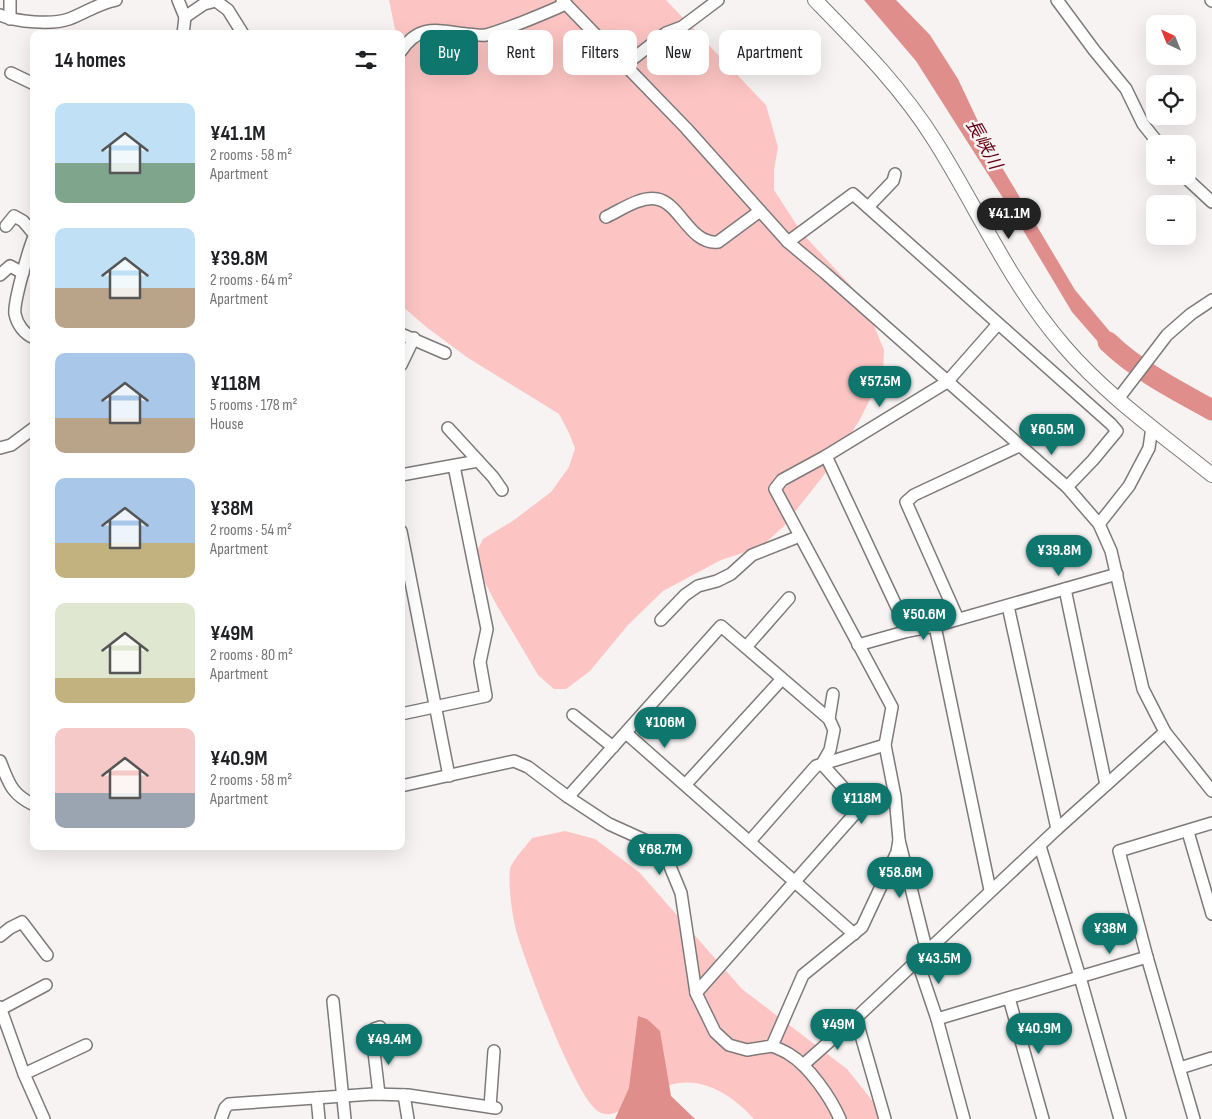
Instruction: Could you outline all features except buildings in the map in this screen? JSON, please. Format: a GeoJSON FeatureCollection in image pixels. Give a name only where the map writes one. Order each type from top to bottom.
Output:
{"type":"FeatureCollection","features":[{"type":"Feature","properties":{"kind":"street"},"geometry":{"type":"LineString","coordinates":[[10,0],[5,17],[48,22],[66,20],[106,2],[116,0]]}},
{"type":"Feature","properties":{"kind":"street"},"geometry":{"type":"LineString","coordinates":[[178,0],[185,17],[183,30]]}},
{"type":"Feature","properties":{"kind":"street"},"geometry":{"type":"LineString","coordinates":[[637,56],[666,33],[682,27],[718,0]]}},
{"type":"Feature","properties":{"kind":"street"},"geometry":{"type":"LineString","coordinates":[[815,0],[866,52],[910,104],[935,140],[1027,299],[1064,346],[1118,399],[1212,475]]}},
{"type":"Feature","properties":{"kind":"street"},"geometry":{"type":"LineString","coordinates":[[1057,0],[1126,89],[1143,124],[1152,135]]}},
{"type":"Feature","properties":{"kind":"street"},"geometry":{"type":"LineString","coordinates":[[185,17],[204,4],[216,1],[228,10],[240,30]]}},
{"type":"Feature","properties":{"kind":"street"},"geometry":{"type":"LineString","coordinates":[[405,45],[417,33],[431,30],[484,36],[524,22],[564,2],[591,30]]}},
{"type":"Feature","properties":{"kind":"street"},"geometry":{"type":"LineString","coordinates":[[11,74],[30,82]]}},
{"type":"Feature","properties":{"kind":"street"},"geometry":{"type":"LineString","coordinates":[[635,75],[686,128],[788,242],[1067,487],[1099,524],[1111,550],[1143,689],[1165,732],[1212,791]]}},
{"type":"Feature","properties":{"kind":"street"},"geometry":{"type":"LineString","coordinates":[[868,207],[896,181]]}},
{"type":"Feature","properties":{"kind":"street"},"geometry":{"type":"LineString","coordinates":[[1194,185],[1212,202]]}},
{"type":"Feature","properties":{"kind":"street"},"geometry":{"type":"LineString","coordinates":[[788,242],[853,194],[868,207],[1117,430],[1093,460],[1067,487]]}},
{"type":"Feature","properties":{"kind":"street"},"geometry":{"type":"LineString","coordinates":[[606,217],[641,200],[657,199],[666,204],[699,237],[709,243],[718,242],[760,211]]}},
{"type":"Feature","properties":{"kind":"street"},"geometry":{"type":"LineString","coordinates":[[6,226],[14,216],[23,221],[30,230]]}},
{"type":"Feature","properties":{"kind":"street"},"geometry":{"type":"LineString","coordinates":[[30,248],[14,312],[20,326],[30,337]]}},
{"type":"Feature","properties":{"kind":"street"},"geometry":{"type":"LineString","coordinates":[[0,275],[10,266],[23,272]]}},
{"type":"Feature","properties":{"kind":"street"},"geometry":{"type":"LineString","coordinates":[[1118,399],[1167,335],[1190,314],[1212,300]]}},
{"type":"Feature","properties":{"kind":"street"},"geometry":{"type":"LineString","coordinates":[[927,952],[899,840],[895,796],[885,745],[892,708],[775,488],[782,480],[826,456],[947,382],[998,324]]}},
{"type":"Feature","properties":{"kind":"street"},"geometry":{"type":"LineString","coordinates":[[405,335],[444,352]]}},
{"type":"Feature","properties":{"kind":"street"},"geometry":{"type":"LineString","coordinates":[[405,357],[414,338]]}},
{"type":"Feature","properties":{"kind":"street"},"geometry":{"type":"LineString","coordinates":[[1099,524],[1128,486],[1150,448],[1152,426]]}},
{"type":"Feature","properties":{"kind":"street"},"geometry":{"type":"LineString","coordinates":[[448,428],[493,476],[502,490]]}},
{"type":"Feature","properties":{"kind":"street"},"geometry":{"type":"LineString","coordinates":[[0,448],[11,445],[30,431]]}},
{"type":"Feature","properties":{"kind":"street"},"geometry":{"type":"LineString","coordinates":[[958,619],[906,502],[914,495],[1019,446]]}},
{"type":"Feature","properties":{"kind":"street"},"geometry":{"type":"LineString","coordinates":[[826,456],[908,631]]}},
{"type":"Feature","properties":{"kind":"street"},"geometry":{"type":"LineString","coordinates":[[405,474],[478,460]]}},
{"type":"Feature","properties":{"kind":"street"},"geometry":{"type":"LineString","coordinates":[[405,713],[486,696],[480,662],[487,629],[454,466]]}},
{"type":"Feature","properties":{"kind":"street"},"geometry":{"type":"LineString","coordinates":[[661,620],[684,595],[698,586],[717,581],[731,574],[752,555],[800,536]]}},
{"type":"Feature","properties":{"kind":"street"},"geometry":{"type":"LineString","coordinates":[[405,551],[449,776]]}},
{"type":"Feature","properties":{"kind":"street"},"geometry":{"type":"LineString","coordinates":[[858,646],[908,631],[935,626],[1008,606],[1116,574]]}},
{"type":"Feature","properties":{"kind":"street"},"geometry":{"type":"LineString","coordinates":[[1065,589],[1106,785]]}},
{"type":"Feature","properties":{"kind":"street"},"geometry":{"type":"LineString","coordinates":[[746,647],[789,598]]}},
{"type":"Feature","properties":{"kind":"street"},"geometry":{"type":"LineString","coordinates":[[1008,606],[1057,829]]}},
{"type":"Feature","properties":{"kind":"street"},"geometry":{"type":"LineString","coordinates":[[568,797],[721,626],[781,680],[829,719],[834,730],[830,750],[822,764]]}},
{"type":"Feature","properties":{"kind":"street"},"geometry":{"type":"LineString","coordinates":[[935,626],[990,890]]}},
{"type":"Feature","properties":{"kind":"street"},"geometry":{"type":"LineString","coordinates":[[686,784],[781,680]]}},
{"type":"Feature","properties":{"kind":"street"},"geometry":{"type":"LineString","coordinates":[[829,719],[832,694]]}},
{"type":"Feature","properties":{"kind":"street"},"geometry":{"type":"LineString","coordinates":[[573,715],[613,747]]}},
{"type":"Feature","properties":{"kind":"street"},"geometry":{"type":"LineString","coordinates":[[803,1065],[927,952],[990,890],[1165,732]]}},
{"type":"Feature","properties":{"kind":"street"},"geometry":{"type":"LineString","coordinates":[[626,733],[854,934]]}},
{"type":"Feature","properties":{"kind":"street"},"geometry":{"type":"LineString","coordinates":[[750,841],[816,766],[885,745]]}},
{"type":"Feature","properties":{"kind":"street"},"geometry":{"type":"LineString","coordinates":[[0,761],[11,788],[30,803]]}},
{"type":"Feature","properties":{"kind":"street"},"geometry":{"type":"LineString","coordinates":[[405,785],[514,761],[528,768],[609,824],[651,843],[667,859],[681,893],[696,993],[715,1032],[729,1045],[747,1050],[772,1046],[790,1054],[803,1065],[824,1091],[840,1119]]}},
{"type":"Feature","properties":{"kind":"street"},"geometry":{"type":"LineString","coordinates":[[696,993],[859,809],[858,804],[822,764]]}},
{"type":"Feature","properties":{"kind":"street"},"geometry":{"type":"LineString","coordinates":[[1194,1119],[1147,957],[1119,851],[1212,824]]}},
{"type":"Feature","properties":{"kind":"street"},"geometry":{"type":"LineString","coordinates":[[1188,832],[1212,914]]}},
{"type":"Feature","properties":{"kind":"street"},"geometry":{"type":"LineString","coordinates":[[772,1046],[803,976],[862,927],[897,852],[899,840]]}},
{"type":"Feature","properties":{"kind":"street"},"geometry":{"type":"LineString","coordinates":[[1040,846],[1080,977],[1120,1119]]}},
{"type":"Feature","properties":{"kind":"street"},"geometry":{"type":"LineString","coordinates":[[0,936],[22,922],[47,955]]}},
{"type":"Feature","properties":{"kind":"street"},"geometry":{"type":"LineString","coordinates":[[937,1019],[1147,957]]}},
{"type":"Feature","properties":{"kind":"street"},"geometry":{"type":"LineString","coordinates":[[917,960],[937,1019],[964,1119]]}},
{"type":"Feature","properties":{"kind":"street"},"geometry":{"type":"LineString","coordinates":[[44,1119],[24,1074],[1,1008],[46,985]]}},
{"type":"Feature","properties":{"kind":"street"},"geometry":{"type":"LineString","coordinates":[[1009,998],[1043,1119]]}},
{"type":"Feature","properties":{"kind":"street"},"geometry":{"type":"LineString","coordinates":[[333,1001],[345,1119]]}},
{"type":"Feature","properties":{"kind":"street"},"geometry":{"type":"LineString","coordinates":[[856,1018],[885,1119]]}},
{"type":"Feature","properties":{"kind":"street"},"geometry":{"type":"LineString","coordinates":[[379,1094],[372,1035],[374,1029],[380,1027]]}},
{"type":"Feature","properties":{"kind":"street"},"geometry":{"type":"LineString","coordinates":[[24,1074],[86,1045]]}},
{"type":"Feature","properties":{"kind":"street"},"geometry":{"type":"LineString","coordinates":[[221,1119],[225,1108],[229,1104],[379,1094],[404,1095],[493,1107],[494,1051]]}},
{"type":"Feature","properties":{"kind":"street"},"geometry":{"type":"LineString","coordinates":[[1180,1068],[1212,1058]]}},
{"type":"Feature","properties":{"kind":"street"},"geometry":{"type":"LineString","coordinates":[[404,1095],[408,1119]]}},
{"type":"Feature","properties":{"kind":"street"},"geometry":{"type":"LineString","coordinates":[[317,1098],[319,1119]]}},
{"type":"Feature","properties":{"kind":"shaded area"},"geometry":{"type":"Polygon","coordinates":[[[389,0],[666,0],[695,30],[647,30],[647,75],[709,75],[709,45],[719,56],[719,75],[737,75],[766,105],[778,147],[774,170],[774,190],[802,233],[851,286],[873,323],[884,350],[883,374],[859,421],[824,475],[783,527],[761,547],[721,560],[663,591],[628,625],[590,671],[566,689],[554,689],[538,675],[479,571],[478,549],[483,539],[514,520],[551,492],[569,467],[575,448],[569,433],[559,414],[468,358],[405,308],[405,30],[395,30],[389,0]]]}},
{"type":"Feature","properties":{"kind":"shaded area"},"geometry":{"type":"Polygon","coordinates":[[[565,831],[595,839],[639,872],[742,989],[847,1069],[887,1119],[754,1119],[730,1097],[710,1087],[690,1083],[666,1086],[615,1113],[603,1114],[599,1112],[589,1102],[577,1083],[552,1027],[521,946],[511,900],[510,869],[513,862],[532,838],[565,831]]]}},
{"type":"Feature","properties":{"kind":"water"},"geometry":{"type":"Polygon","coordinates":[[[864,0],[896,0],[930,35],[958,79],[991,149],[1075,290],[1127,352],[1132,369],[1106,351],[1072,312],[1017,220],[916,61],[864,0]]]}},
{"type":"Feature","properties":{"kind":"water"},"geometry":{"type":"Polygon","coordinates":[[[638,1016],[647,1019],[660,1031],[671,1096],[695,1119],[615,1119],[629,1088],[638,1016]]]}},
{"type":"Feature","properties":{"kind":"waterway","name":"長峡川"},"geometry":{"type":"LineString","coordinates":[[1108,342],[1145,371],[1212,410]]}}]}
